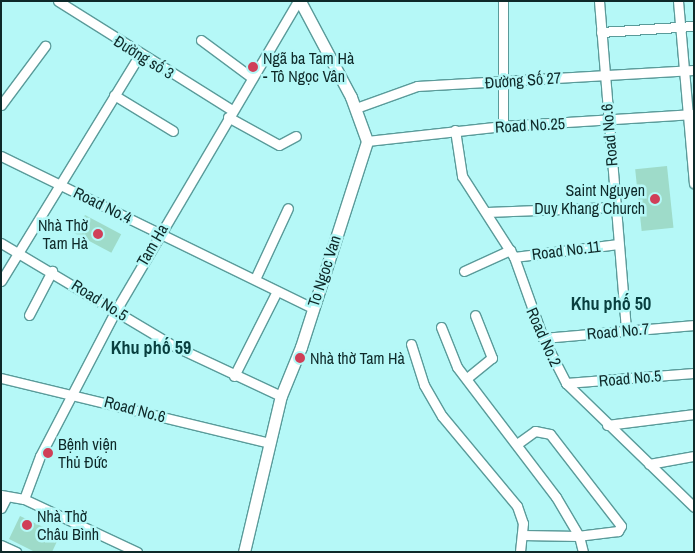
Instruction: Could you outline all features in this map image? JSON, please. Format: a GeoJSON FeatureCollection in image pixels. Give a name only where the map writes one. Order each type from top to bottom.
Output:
{"type":"FeatureCollection","features":[{"type":"Feature","properties":{"kind":"main road"},"geometry":{"type":"LineString","coordinates":[[299,1],[356,108],[367,141]]}},
{"type":"Feature","properties":{"kind":"main road","name":"To Ngoc Van"},"geometry":{"type":"LineString","coordinates":[[244,552],[281,396],[367,141]]}},
{"type":"Feature","properties":{"kind":"street","name":"Đường số 3"},"geometry":{"type":"LineString","coordinates":[[58,1],[279,145],[296,136]]}},
{"type":"Feature","properties":{"kind":"street","name":"Tam Ha"},"geometry":{"type":"LineString","coordinates":[[24,499],[72,392],[116,310],[251,77],[299,1]]}},
{"type":"Feature","properties":{"kind":"street"},"geometry":{"type":"LineString","coordinates":[[503,1],[503,126]]}},
{"type":"Feature","properties":{"kind":"street","name":"Road No.6"},"geometry":{"type":"LineString","coordinates":[[599,1],[614,207],[626,329]]}},
{"type":"Feature","properties":{"kind":"street"},"geometry":{"type":"LineString","coordinates":[[678,1],[680,27],[689,70],[694,183]]}},
{"type":"Feature","properties":{"kind":"street"},"geometry":{"type":"LineString","coordinates":[[601,32],[694,26]]}},
{"type":"Feature","properties":{"kind":"street"},"geometry":{"type":"LineString","coordinates":[[201,40],[251,77]]}},
{"type":"Feature","properties":{"kind":"street"},"geometry":{"type":"LineString","coordinates":[[1,105],[45,46]]}},
{"type":"Feature","properties":{"kind":"street"},"geometry":{"type":"LineString","coordinates":[[1,281],[57,183],[140,54]]}},
{"type":"Feature","properties":{"kind":"street","name":"Đường Số 27"},"geometry":{"type":"LineString","coordinates":[[356,108],[417,86],[689,70]]}},
{"type":"Feature","properties":{"kind":"street"},"geometry":{"type":"LineString","coordinates":[[114,95],[173,131]]}},
{"type":"Feature","properties":{"kind":"street","name":"Road No.25"},"geometry":{"type":"LineString","coordinates":[[367,141],[503,126],[691,114]]}},
{"type":"Feature","properties":{"kind":"street","name":"Road No.2"},"geometry":{"type":"LineString","coordinates":[[455,130],[462,176],[512,253],[543,338],[566,383],[607,425],[694,507]]}},
{"type":"Feature","properties":{"kind":"street","name":"Road No.4"},"geometry":{"type":"LineString","coordinates":[[1,156],[312,308]]}},
{"type":"Feature","properties":{"kind":"street"},"geometry":{"type":"LineString","coordinates":[[487,212],[614,207]]}},
{"type":"Feature","properties":{"kind":"street"},"geometry":{"type":"LineString","coordinates":[[255,279],[288,208]]}},
{"type":"Feature","properties":{"kind":"street","name":"Road No.5"},"geometry":{"type":"LineString","coordinates":[[1,242],[52,270],[116,310],[234,376],[281,396]]}},
{"type":"Feature","properties":{"kind":"street","name":"Road No.11"},"geometry":{"type":"LineString","coordinates":[[464,271],[512,253],[618,244]]}},
{"type":"Feature","properties":{"kind":"street"},"geometry":{"type":"LineString","coordinates":[[29,315],[52,270]]}},
{"type":"Feature","properties":{"kind":"street"},"geometry":{"type":"LineString","coordinates":[[234,376],[277,291]]}},
{"type":"Feature","properties":{"kind":"street"},"geometry":{"type":"LineString","coordinates":[[467,378],[492,358],[475,315]]}},
{"type":"Feature","properties":{"kind":"street","name":"Road No.7"},"geometry":{"type":"LineString","coordinates":[[543,338],[626,329],[694,325]]}},
{"type":"Feature","properties":{"kind":"street"},"geometry":{"type":"LineString","coordinates":[[441,327],[467,378],[517,444],[579,536],[583,552]]}},
{"type":"Feature","properties":{"kind":"street"},"geometry":{"type":"LineString","coordinates":[[411,344],[433,401],[478,464],[506,489],[517,506],[522,535],[520,552]]}},
{"type":"Feature","properties":{"kind":"street","name":"Road No.5"},"geometry":{"type":"LineString","coordinates":[[566,383],[694,373]]}},
{"type":"Feature","properties":{"kind":"street","name":"Road No.6"},"geometry":{"type":"LineString","coordinates":[[1,378],[72,392],[269,443]]}},
{"type":"Feature","properties":{"kind":"street"},"geometry":{"type":"LineString","coordinates":[[607,425],[694,414]]}},
{"type":"Feature","properties":{"kind":"street"},"geometry":{"type":"LineString","coordinates":[[517,444],[536,431],[550,434],[622,526],[618,531],[579,536],[522,535]]}},
{"type":"Feature","properties":{"kind":"street"},"geometry":{"type":"LineString","coordinates":[[649,464],[694,456]]}},
{"type":"Feature","properties":{"kind":"street"},"geometry":{"type":"LineString","coordinates":[[1,508],[4,495],[24,499],[137,552]]}},
{"type":"Feature","properties":{"kind":"street"},"geometry":{"type":"LineString","coordinates":[[110,552],[115,542]]}},
{"type":"Feature","properties":{"kind":"street"},"geometry":{"type":"LineString","coordinates":[[1,545],[16,552]]}},
{"type":"Feature","properties":{"kind":"building","name":"Saint Nguyen Duy Khang Church"},"geometry":{"type":"Polygon","coordinates":[[[667,166],[673,228],[642,231],[635,169],[667,166]]]}},
{"type":"Feature","properties":{"kind":"building","name":"Nhà Thờ Tam Hà"},"geometry":{"type":"Polygon","coordinates":[[[85,215],[121,234],[111,253],[75,234],[85,215]]]}},
{"type":"Feature","properties":{"kind":"building","name":"Nhà Thờ Châu Bình"},"geometry":{"type":"Polygon","coordinates":[[[20,516],[60,535],[52,552],[35,552],[9,539],[20,516]]]}},
{"type":"Feature","properties":{"kind":"place","name":"Ngã ba Tam Hà - Tô Ngọc Vân"},"geometry":{"type":"Point","coordinates":[253,67]}},
{"type":"Feature","properties":{"kind":"place","name":"Saint Nguyen Duy Khang Church"},"geometry":{"type":"Point","coordinates":[655,199]}},
{"type":"Feature","properties":{"kind":"place","name":"Nhà Thờ Tam Hà"},"geometry":{"type":"Point","coordinates":[98,234]}},
{"type":"Feature","properties":{"kind":"place","name":"Nhà thờ Tam Hà"},"geometry":{"type":"Point","coordinates":[300,358]}},
{"type":"Feature","properties":{"kind":"place","name":"Bệnh viện Thủ Đức"},"geometry":{"type":"Point","coordinates":[48,453]}},
{"type":"Feature","properties":{"kind":"place","name":"Nhà Thờ Châu Bình"},"geometry":{"type":"Point","coordinates":[27,525]}},
{"type":"Feature","properties":{"kind":"district","name":"Khu phố 50"},"geometry":{"type":"Point","coordinates":[611,304]}},
{"type":"Feature","properties":{"kind":"district","name":"Khu phố 59"},"geometry":{"type":"Point","coordinates":[151,348]}}]}
